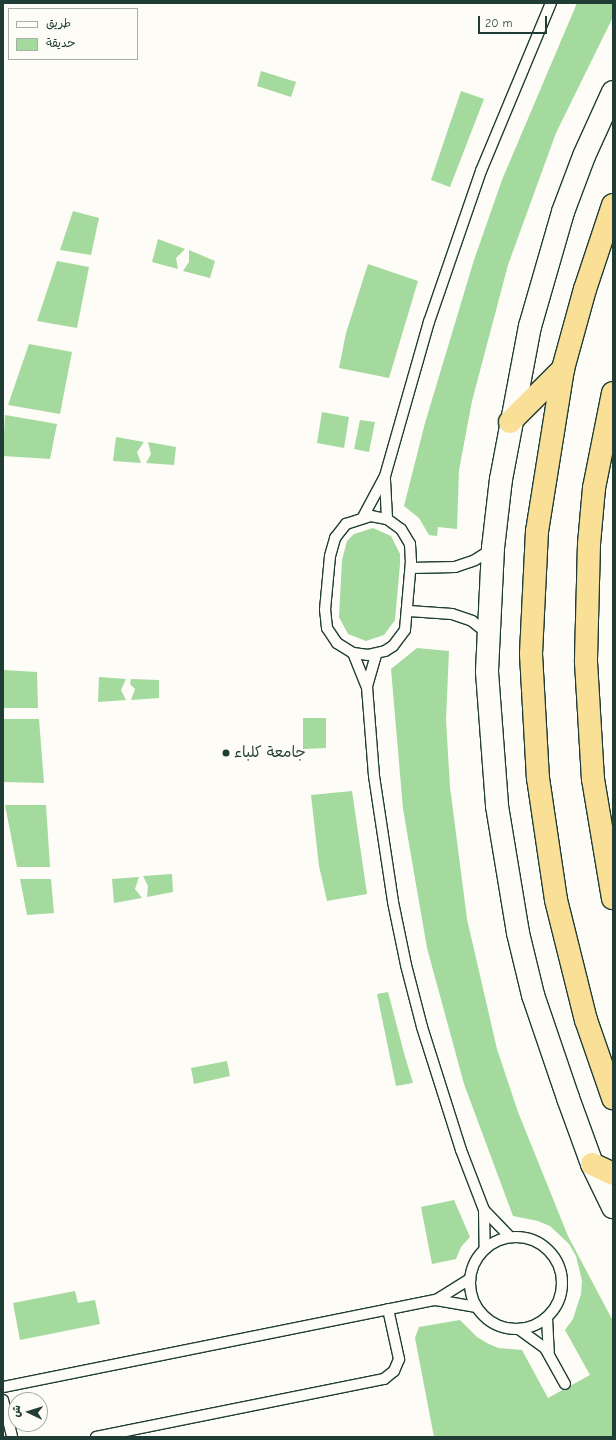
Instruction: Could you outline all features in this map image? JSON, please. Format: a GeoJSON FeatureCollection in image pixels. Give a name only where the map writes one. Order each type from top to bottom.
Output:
{"type":"FeatureCollection","features":[{"type":"Feature","properties":{"kind":"highway"},"geometry":{"type":"LineString","coordinates":[[613,205],[585,289],[564,369],[537,531],[532,608],[533,716],[545,839],[556,900],[586,1020],[613,1098]]}},
{"type":"Feature","properties":{"kind":"highway"},"geometry":{"type":"LineString","coordinates":[[510,422],[564,369]]}},
{"type":"Feature","properties":{"kind":"highway"},"geometry":{"type":"LineString","coordinates":[[613,393],[593,496],[589,544],[586,662],[594,779],[613,898]]}},
{"type":"Feature","properties":{"kind":"highway"},"geometry":{"type":"LineString","coordinates":[[592,1164],[613,1174]]}},
{"type":"Feature","properties":{"kind":"street"},"geometry":{"type":"LineString","coordinates":[[613,92],[584,156],[545,269],[530,326],[510,422],[493,548],[488,634],[492,756],[506,870],[515,919],[533,995],[592,1164],[613,1207]]}},
{"type":"Feature","properties":{"kind":"lane"},"geometry":{"type":"LineString","coordinates":[[363,517],[385,476],[413,376],[454,246],[510,97],[551,3]]}},
{"type":"Feature","properties":{"kind":"lane"},"geometry":{"type":"LineString","coordinates":[[385,476],[387,519]]}},
{"type":"Feature","properties":{"kind":"lane"},"geometry":{"type":"LineString","coordinates":[[363,517],[387,519],[406,536],[411,553],[409,611],[406,630],[400,639],[385,651],[376,655],[353,653],[344,649],[332,636],[325,619],[330,556],[335,538],[346,524],[363,517]]}},
{"type":"Feature","properties":{"kind":"lane"},"geometry":{"type":"LineString","coordinates":[[411,568],[455,567],[475,560],[493,548]]}},
{"type":"Feature","properties":{"kind":"lane"},"geometry":{"type":"LineString","coordinates":[[409,611],[452,614],[472,621],[488,634]]}},
{"type":"Feature","properties":{"kind":"lane"},"geometry":{"type":"LineString","coordinates":[[353,653],[367,687],[382,839],[406,965],[440,1089],[484,1210],[485,1249]]}},
{"type":"Feature","properties":{"kind":"lane"},"geometry":{"type":"LineString","coordinates":[[367,687],[376,655]]}},
{"type":"Feature","properties":{"kind":"lane"},"geometry":{"type":"LineString","coordinates":[[484,1210],[510,1237]]}},
{"type":"Feature","properties":{"kind":"lane"},"geometry":{"type":"LineString","coordinates":[[476,1307],[470,1279],[472,1268],[485,1249],[492,1243],[510,1237],[527,1238],[543,1245],[558,1264],[562,1275],[560,1299],[547,1318],[546,1337],[550,1356]]}},
{"type":"Feature","properties":{"kind":"lane"},"geometry":{"type":"LineString","coordinates":[[3,1387],[436,1300],[470,1279]]}},
{"type":"Feature","properties":{"kind":"lane"},"geometry":{"type":"LineString","coordinates":[[436,1300],[476,1307],[495,1325],[520,1330],[538,1340],[550,1356],[565,1384]]}},
{"type":"Feature","properties":{"kind":"lane"},"geometry":{"type":"LineString","coordinates":[[96,1437],[384,1378],[394,1371],[399,1359],[388,1310]]}},
{"type":"Feature","properties":{"kind":"lane"},"geometry":{"type":"LineString","coordinates":[[520,1330],[547,1318]]}},
{"type":"Feature","properties":{"kind":"lane"},"geometry":{"type":"LineString","coordinates":[[3,1400],[12,1437]]}},
{"type":"Feature","properties":{"kind":"green space"},"geometry":{"type":"Polygon","coordinates":[[[577,3],[613,3],[613,17],[556,133],[508,265],[472,401],[459,470],[457,529],[438,527],[437,536],[429,535],[419,518],[404,506],[425,423],[474,260],[502,180],[577,3]]]}},
{"type":"Feature","properties":{"kind":"green space"},"geometry":{"type":"Polygon","coordinates":[[[261,71],[296,82],[291,97],[257,86],[261,71]]]}},
{"type":"Feature","properties":{"kind":"green space"},"geometry":{"type":"Polygon","coordinates":[[[461,91],[484,99],[450,187],[431,180],[461,91]]]}},
{"type":"Feature","properties":{"kind":"green space"},"geometry":{"type":"Polygon","coordinates":[[[73,211],[99,218],[91,255],[60,250],[73,211]]]}},
{"type":"Feature","properties":{"kind":"green space"},"geometry":{"type":"Polygon","coordinates":[[[158,239],[185,249],[176,258],[178,269],[152,262],[158,239]]]}},
{"type":"Feature","properties":{"kind":"green space"},"geometry":{"type":"Polygon","coordinates":[[[189,250],[215,261],[210,278],[183,271],[189,262],[189,250]]]}},
{"type":"Feature","properties":{"kind":"green space"},"geometry":{"type":"Polygon","coordinates":[[[57,261],[89,267],[77,328],[37,321],[57,261]]]}},
{"type":"Feature","properties":{"kind":"green space"},"geometry":{"type":"Polygon","coordinates":[[[368,264],[418,281],[389,378],[339,368],[346,333],[368,264]]]}},
{"type":"Feature","properties":{"kind":"green space"},"geometry":{"type":"Polygon","coordinates":[[[29,344],[72,352],[60,414],[8,405],[29,344]]]}},
{"type":"Feature","properties":{"kind":"green space"},"geometry":{"type":"Polygon","coordinates":[[[322,412],[349,417],[344,448],[317,443],[322,412]]]}},
{"type":"Feature","properties":{"kind":"green space"},"geometry":{"type":"Polygon","coordinates":[[[5,415],[57,424],[50,459],[3,456],[5,415]]]}},
{"type":"Feature","properties":{"kind":"green space"},"geometry":{"type":"Polygon","coordinates":[[[360,420],[375,422],[369,452],[354,449],[360,420]]]}},
{"type":"Feature","properties":{"kind":"green space"},"geometry":{"type":"Polygon","coordinates":[[[116,437],[144,442],[137,452],[141,463],[113,461],[116,437]]]}},
{"type":"Feature","properties":{"kind":"green space"},"geometry":{"type":"Polygon","coordinates":[[[148,442],[176,447],[174,465],[146,463],[151,454],[148,442]]]}},
{"type":"Feature","properties":{"kind":"green space"},"geometry":{"type":"Polygon","coordinates":[[[373,528],[391,536],[400,554],[400,564],[395,620],[384,635],[366,641],[348,634],[339,617],[342,560],[347,541],[354,534],[373,528]]]}},
{"type":"Feature","properties":{"kind":"green space"},"geometry":{"type":"Polygon","coordinates":[[[417,648],[449,651],[446,720],[450,787],[467,919],[497,1049],[518,1112],[568,1236],[613,1321],[613,1437],[434,1437],[415,1338],[419,1327],[460,1320],[477,1337],[487,1343],[498,1348],[522,1350],[548,1398],[590,1375],[565,1330],[573,1319],[581,1294],[582,1281],[576,1256],[569,1244],[550,1226],[538,1221],[513,1216],[464,1084],[427,948],[403,809],[391,669],[417,648]]]}},
{"type":"Feature","properties":{"kind":"green space"},"geometry":{"type":"Polygon","coordinates":[[[3,670],[37,672],[38,708],[3,708],[3,670]]]}},
{"type":"Feature","properties":{"kind":"green space"},"geometry":{"type":"Polygon","coordinates":[[[99,677],[126,679],[121,690],[126,700],[98,702],[99,677]]]}},
{"type":"Feature","properties":{"kind":"green space"},"geometry":{"type":"Polygon","coordinates":[[[131,679],[159,680],[159,698],[131,700],[135,689],[130,684],[131,679]]]}},
{"type":"Feature","properties":{"kind":"green space"},"geometry":{"type":"Polygon","coordinates":[[[303,718],[326,718],[326,748],[303,749],[303,718]]]}},
{"type":"Feature","properties":{"kind":"green space"},"geometry":{"type":"Polygon","coordinates":[[[3,719],[39,719],[44,783],[3,782],[3,719]]]}},
{"type":"Feature","properties":{"kind":"green space"},"geometry":{"type":"Polygon","coordinates":[[[352,791],[367,894],[327,901],[319,866],[311,795],[352,791]]]}},
{"type":"Feature","properties":{"kind":"green space"},"geometry":{"type":"Polygon","coordinates":[[[5,805],[46,805],[50,867],[17,867],[5,805]]]}},
{"type":"Feature","properties":{"kind":"green space"},"geometry":{"type":"Polygon","coordinates":[[[172,874],[173,892],[147,897],[148,886],[143,876],[172,874]]]}},
{"type":"Feature","properties":{"kind":"green space"},"geometry":{"type":"Polygon","coordinates":[[[139,877],[135,889],[142,898],[114,903],[112,879],[139,877]]]}},
{"type":"Feature","properties":{"kind":"green space"},"geometry":{"type":"Polygon","coordinates":[[[20,879],[51,879],[54,913],[27,915],[20,879]]]}},
{"type":"Feature","properties":{"kind":"green space"},"geometry":{"type":"Polygon","coordinates":[[[388,992],[413,1083],[396,1086],[377,994],[388,992]]]}},
{"type":"Feature","properties":{"kind":"green space"},"geometry":{"type":"Polygon","coordinates":[[[227,1061],[230,1076],[194,1084],[191,1068],[227,1061]]]}},
{"type":"Feature","properties":{"kind":"green space"},"geometry":{"type":"Polygon","coordinates":[[[454,1200],[470,1237],[461,1247],[456,1259],[432,1264],[421,1207],[454,1200]]]}},
{"type":"Feature","properties":{"kind":"green space"},"geometry":{"type":"Polygon","coordinates":[[[75,1291],[78,1303],[95,1300],[100,1324],[20,1340],[13,1303],[75,1291]]]}},
{"type":"Feature","properties":{"kind":"place","name":"جامعة كلباء"},"geometry":{"type":"Point","coordinates":[226,753]}}]}
